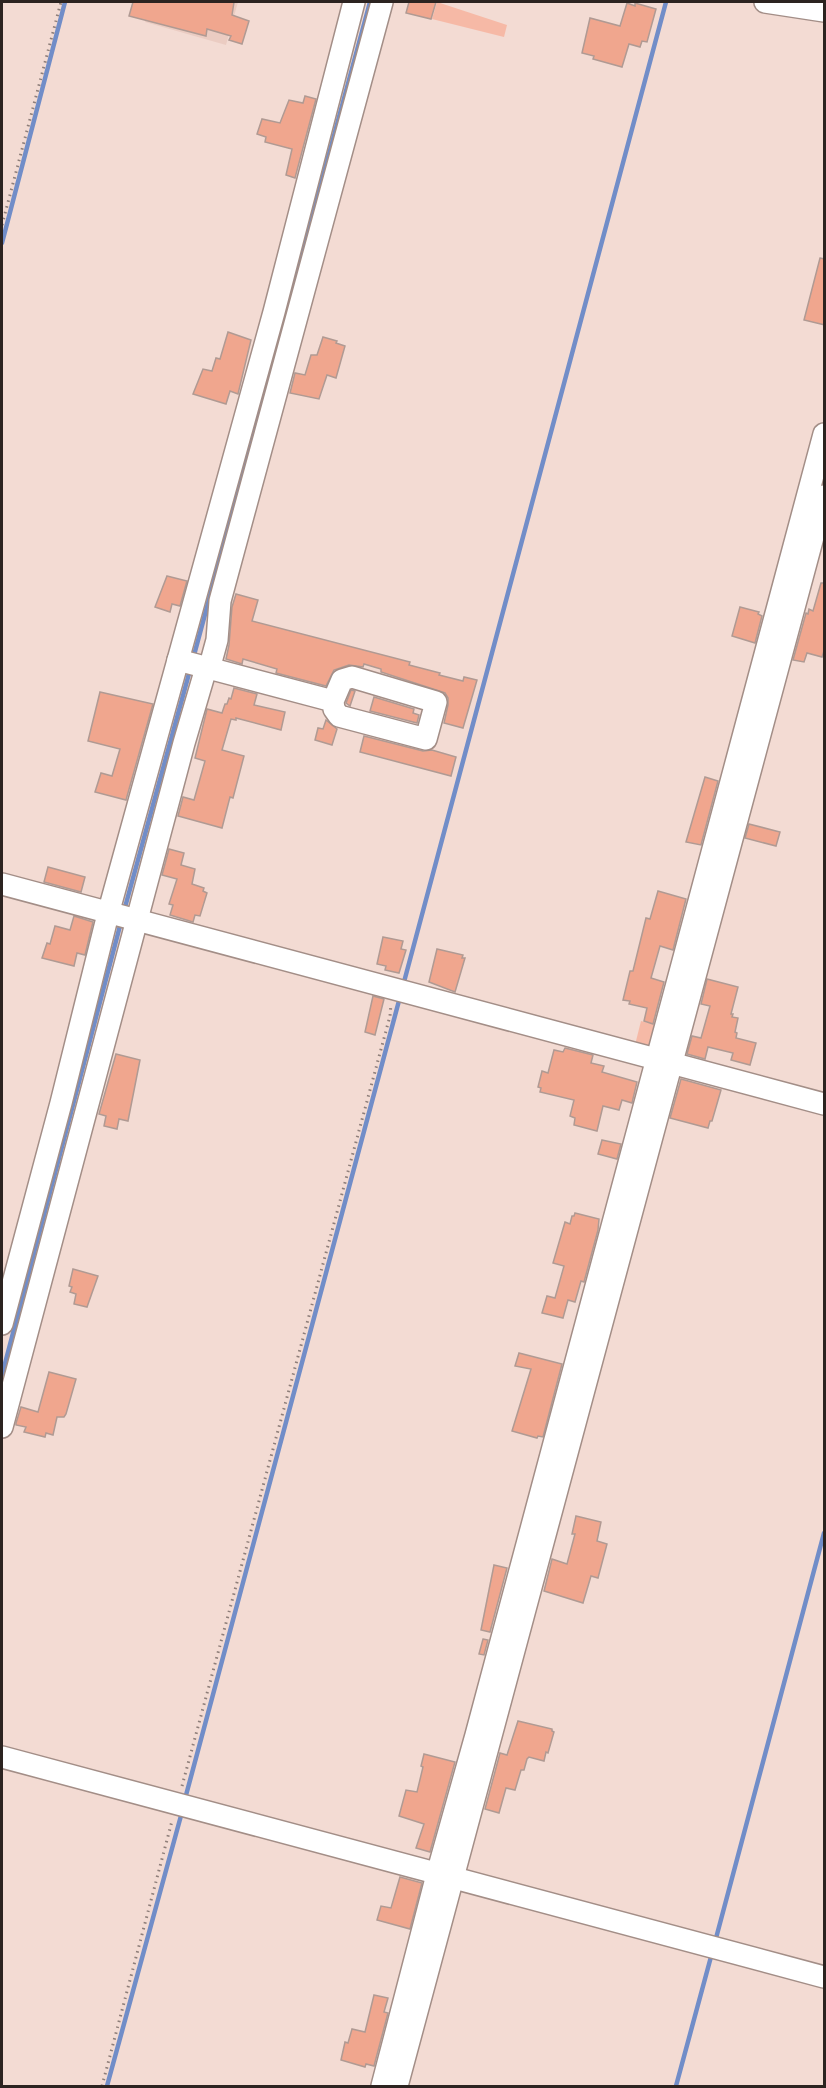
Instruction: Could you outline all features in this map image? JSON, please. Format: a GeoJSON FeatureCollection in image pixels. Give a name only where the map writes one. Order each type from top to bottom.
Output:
{"type":"FeatureCollection","features":[{"type":"Feature","properties":{"kind":"street"},"geometry":{"type":"LineString","coordinates":[[2,1324],[61,1103],[122,918],[206,612],[274,312],[354,2]]}},
{"type":"Feature","properties":{"kind":"street"},"geometry":{"type":"LineString","coordinates":[[206,612],[220,601],[382,2]]}},
{"type":"Feature","properties":{"kind":"street"},"geometry":{"type":"LineString","coordinates":[[765,2],[825,11]]}},
{"type":"Feature","properties":{"kind":"street"},"geometry":{"type":"LineString","coordinates":[[664,1062],[825,434]]}},
{"type":"Feature","properties":{"kind":"street"},"geometry":{"type":"LineString","coordinates":[[397,2086],[479,1724],[825,496]]}},
{"type":"Feature","properties":{"kind":"street"},"geometry":{"type":"LineString","coordinates":[[2,1427],[122,918],[192,664],[217,640],[206,612]]}},
{"type":"Feature","properties":{"kind":"street"},"geometry":{"type":"LineString","coordinates":[[192,664],[333,701]]}},
{"type":"Feature","properties":{"kind":"street"},"geometry":{"type":"LineString","coordinates":[[352,676],[436,702],[426,739],[339,716],[334,709],[333,701],[342,680],[352,676]]}},
{"type":"Feature","properties":{"kind":"street"},"geometry":{"type":"LineString","coordinates":[[2,884],[122,918],[825,1104]]}},
{"type":"Feature","properties":{"kind":"street"},"geometry":{"type":"LineString","coordinates":[[2,1757],[825,1977]]}},
{"type":"Feature","properties":{"kind":"street"},"geometry":{"type":"LineString","coordinates":[[382,2086],[446,1876]]}},
{"type":"Feature","properties":{"kind":"path"},"geometry":{"type":"LineString","coordinates":[[2,225],[61,2]]}},
{"type":"Feature","properties":{"kind":"path"},"geometry":{"type":"LineString","coordinates":[[102,2086],[390,1016],[391,999],[388,988]]}},
{"type":"Feature","properties":{"kind":"shaded area"},"geometry":{"type":"Polygon","coordinates":[[[151,2],[238,2],[226,45],[145,22],[151,2]]]}},
{"type":"Feature","properties":{"kind":"shaded area"},"geometry":{"type":"Polygon","coordinates":[[[437,2],[507,25],[504,37],[432,19],[437,2]]]}},
{"type":"Feature","properties":{"kind":"shaded area"},"geometry":{"type":"Polygon","coordinates":[[[641,1021],[660,1026],[654,1051],[634,1049],[641,1021]]]}},
{"type":"Feature","properties":{"kind":"building"},"geometry":{"type":"Polygon","coordinates":[[[133,2],[234,2],[232,15],[249,21],[242,44],[229,40],[231,36],[207,29],[206,36],[129,16],[133,2]]]}},
{"type":"Feature","properties":{"kind":"building"},"geometry":{"type":"Polygon","coordinates":[[[409,2],[436,2],[431,19],[406,13],[409,2]]]}},
{"type":"Feature","properties":{"kind":"building"},"geometry":{"type":"Polygon","coordinates":[[[627,3],[656,9],[647,42],[642,41],[640,47],[629,44],[622,67],[593,59],[594,56],[582,53],[590,18],[620,26],[627,3]]]}},
{"type":"Feature","properties":{"kind":"building"},"geometry":{"type":"Polygon","coordinates":[[[305,96],[316,99],[295,178],[286,175],[292,149],[265,142],[266,137],[257,134],[262,119],[280,123],[289,100],[303,103],[305,96]]]}},
{"type":"Feature","properties":{"kind":"building"},"geometry":{"type":"Polygon","coordinates":[[[820,258],[825,259],[825,325],[804,320],[820,258]]]}},
{"type":"Feature","properties":{"kind":"building"},"geometry":{"type":"Polygon","coordinates":[[[228,332],[251,340],[238,394],[230,391],[226,404],[193,394],[203,369],[212,371],[216,358],[220,359],[228,332]]]}},
{"type":"Feature","properties":{"kind":"building"},"geometry":{"type":"Polygon","coordinates":[[[323,337],[345,346],[336,378],[327,375],[319,399],[290,393],[295,373],[305,375],[311,355],[317,355],[323,337]]]}},
{"type":"Feature","properties":{"kind":"building"},"geometry":{"type":"Polygon","coordinates":[[[167,576],[187,581],[180,606],[172,604],[170,612],[155,607],[167,576]]]}},
{"type":"Feature","properties":{"kind":"building"},"geometry":{"type":"Polygon","coordinates":[[[821,583],[825,583],[825,648],[822,657],[807,653],[804,662],[793,660],[806,613],[808,614],[809,609],[813,611],[821,583]]]}},
{"type":"Feature","properties":{"kind":"building"},"geometry":{"type":"Polygon","coordinates":[[[236,594],[258,600],[252,621],[410,662],[409,665],[440,673],[439,675],[463,681],[464,677],[477,680],[463,728],[444,723],[448,705],[445,693],[381,672],[381,669],[364,664],[363,667],[349,665],[334,670],[326,686],[276,673],[277,669],[243,659],[242,664],[226,659],[232,607],[236,594]]]}},
{"type":"Feature","properties":{"kind":"building"},"geometry":{"type":"Polygon","coordinates":[[[740,607],[759,612],[758,614],[762,616],[755,643],[732,636],[740,607]]]}},
{"type":"Feature","properties":{"kind":"building"},"geometry":{"type":"Polygon","coordinates":[[[234,688],[257,694],[254,705],[285,712],[281,730],[236,718],[236,720],[231,719],[222,750],[244,756],[222,828],[178,816],[183,797],[194,800],[205,761],[195,758],[207,709],[222,713],[225,704],[229,698],[231,699],[234,688]]]}},
{"type":"Feature","properties":{"kind":"building"},"geometry":{"type":"Polygon","coordinates":[[[351,690],[355,691],[350,706],[346,703],[351,690]]]}},
{"type":"Feature","properties":{"kind":"building"},"geometry":{"type":"Polygon","coordinates":[[[100,692],[153,704],[126,800],[95,792],[101,773],[112,776],[120,749],[88,741],[100,692]]]}},
{"type":"Feature","properties":{"kind":"building"},"geometry":{"type":"Polygon","coordinates":[[[374,697],[414,709],[413,713],[419,715],[417,723],[370,711],[374,697]]]}},
{"type":"Feature","properties":{"kind":"building"},"geometry":{"type":"Polygon","coordinates":[[[326,720],[337,729],[332,745],[315,740],[318,728],[323,729],[326,720]]]}},
{"type":"Feature","properties":{"kind":"building"},"geometry":{"type":"Polygon","coordinates":[[[364,736],[456,757],[451,776],[360,752],[364,736]]]}},
{"type":"Feature","properties":{"kind":"building"},"geometry":{"type":"Polygon","coordinates":[[[705,777],[718,781],[701,845],[686,842],[705,777]]]}},
{"type":"Feature","properties":{"kind":"building"},"geometry":{"type":"Polygon","coordinates":[[[749,824],[780,832],[776,846],[745,838],[749,824]]]}},
{"type":"Feature","properties":{"kind":"building"},"geometry":{"type":"Polygon","coordinates":[[[169,849],[184,853],[181,865],[195,869],[192,884],[204,888],[203,891],[207,893],[200,916],[195,915],[193,922],[170,915],[173,905],[169,904],[177,879],[162,875],[169,849]]]}},
{"type":"Feature","properties":{"kind":"building"},"geometry":{"type":"Polygon","coordinates":[[[48,867],[85,877],[81,892],[44,882],[48,867]]]}},
{"type":"Feature","properties":{"kind":"building"},"geometry":{"type":"Polygon","coordinates":[[[658,891],[686,899],[673,950],[660,946],[651,978],[664,982],[653,1024],[644,1021],[647,1008],[629,1004],[630,1001],[623,1000],[646,918],[650,919],[658,891]]]}},
{"type":"Feature","properties":{"kind":"building"},"geometry":{"type":"Polygon","coordinates":[[[74,916],[93,922],[85,955],[77,953],[74,966],[42,958],[47,943],[50,944],[55,926],[70,930],[74,916]]]}},
{"type":"Feature","properties":{"kind":"building"},"geometry":{"type":"Polygon","coordinates":[[[383,937],[403,941],[401,949],[406,950],[399,973],[385,970],[386,966],[377,964],[383,937]]]}},
{"type":"Feature","properties":{"kind":"building"},"geometry":{"type":"Polygon","coordinates":[[[437,949],[463,955],[462,958],[465,958],[455,992],[429,982],[437,949]]]}},
{"type":"Feature","properties":{"kind":"building"},"geometry":{"type":"Polygon","coordinates":[[[707,979],[738,987],[731,1014],[733,1014],[732,1017],[738,1018],[736,1038],[756,1043],[750,1065],[731,1060],[733,1053],[708,1047],[705,1059],[687,1054],[692,1036],[701,1038],[710,1006],[701,1004],[707,979]]]}},
{"type":"Feature","properties":{"kind":"building"},"geometry":{"type":"Polygon","coordinates":[[[373,996],[384,999],[375,1035],[365,1032],[373,996]]]}},
{"type":"Feature","properties":{"kind":"building"},"geometry":{"type":"Polygon","coordinates":[[[565,1048],[593,1055],[591,1063],[604,1066],[602,1072],[637,1082],[632,1103],[622,1100],[619,1110],[603,1106],[597,1131],[574,1125],[575,1118],[570,1116],[574,1100],[540,1092],[541,1088],[538,1087],[542,1071],[548,1073],[554,1050],[563,1052],[565,1048]]]}},
{"type":"Feature","properties":{"kind":"building"},"geometry":{"type":"Polygon","coordinates":[[[116,1054],[140,1060],[128,1121],[119,1119],[117,1129],[104,1126],[106,1116],[99,1114],[116,1054]]]}},
{"type":"Feature","properties":{"kind":"building"},"geometry":{"type":"Polygon","coordinates":[[[681,1079],[721,1090],[708,1128],[670,1118],[681,1079]]]}},
{"type":"Feature","properties":{"kind":"building"},"geometry":{"type":"Polygon","coordinates":[[[602,1140],[621,1144],[617,1159],[598,1154],[602,1140]]]}},
{"type":"Feature","properties":{"kind":"building"},"geometry":{"type":"Polygon","coordinates":[[[575,1213],[599,1219],[598,1230],[584,1282],[581,1281],[575,1302],[568,1300],[563,1318],[542,1313],[547,1296],[555,1298],[564,1266],[553,1263],[565,1222],[570,1224],[575,1213]]]}},
{"type":"Feature","properties":{"kind":"building"},"geometry":{"type":"Polygon","coordinates":[[[73,1269],[98,1276],[87,1307],[74,1304],[76,1294],[70,1292],[72,1287],[69,1286],[73,1269]]]}},
{"type":"Feature","properties":{"kind":"building"},"geometry":{"type":"Polygon","coordinates":[[[519,1353],[562,1364],[543,1437],[538,1436],[537,1438],[512,1431],[531,1369],[515,1366],[519,1353]]]}},
{"type":"Feature","properties":{"kind":"building"},"geometry":{"type":"Polygon","coordinates":[[[49,1372],[76,1379],[66,1414],[64,1417],[57,1417],[53,1435],[46,1433],[45,1437],[24,1432],[26,1427],[16,1425],[16,1423],[21,1407],[38,1412],[49,1372]]]}},
{"type":"Feature","properties":{"kind":"building"},"geometry":{"type":"Polygon","coordinates":[[[576,1516],[601,1522],[597,1541],[607,1544],[598,1578],[591,1576],[583,1603],[544,1591],[552,1559],[567,1564],[575,1534],[572,1534],[576,1516]]]}},
{"type":"Feature","properties":{"kind":"building"},"geometry":{"type":"Polygon","coordinates":[[[494,1565],[507,1568],[490,1632],[481,1630],[494,1565]]]}},
{"type":"Feature","properties":{"kind":"building"},"geometry":{"type":"Polygon","coordinates":[[[483,1639],[488,1640],[484,1655],[479,1654],[483,1639]]]}},
{"type":"Feature","properties":{"kind":"building"},"geometry":{"type":"Polygon","coordinates":[[[518,1721],[552,1729],[554,1732],[548,1753],[546,1752],[544,1761],[529,1757],[527,1759],[515,1790],[506,1788],[499,1813],[485,1809],[500,1753],[507,1755],[518,1721]]]}},
{"type":"Feature","properties":{"kind":"building"},"geometry":{"type":"Polygon","coordinates":[[[424,1754],[455,1762],[430,1852],[416,1848],[424,1824],[399,1816],[406,1790],[417,1792],[424,1754]]]}},
{"type":"Feature","properties":{"kind":"building"},"geometry":{"type":"Polygon","coordinates":[[[400,1877],[422,1883],[410,1929],[377,1920],[381,1906],[391,1908],[400,1877]]]}},
{"type":"Feature","properties":{"kind":"building"},"geometry":{"type":"Polygon","coordinates":[[[374,1995],[388,1998],[384,2012],[388,2013],[374,2066],[366,2064],[365,2067],[341,2060],[345,2042],[348,2043],[352,2029],[365,2032],[374,1995]]]}},
{"type":"Feature","properties":{"kind":"waterway"},"geometry":{"type":"LineString","coordinates":[[2,243],[65,2]]}},
{"type":"Feature","properties":{"kind":"waterway"},"geometry":{"type":"LineString","coordinates":[[193,659],[370,2]]}},
{"type":"Feature","properties":{"kind":"waterway"},"geometry":{"type":"LineString","coordinates":[[404,982],[666,2]]}},
{"type":"Feature","properties":{"kind":"waterway"},"geometry":{"type":"LineString","coordinates":[[124,911],[190,670]]}},
{"type":"Feature","properties":{"kind":"waterway"},"geometry":{"type":"LineString","coordinates":[[2,1375],[121,922]]}},
{"type":"Feature","properties":{"kind":"waterway"},"geometry":{"type":"LineString","coordinates":[[185,1799],[400,997]]}},
{"type":"Feature","properties":{"kind":"waterway"},"geometry":{"type":"LineString","coordinates":[[715,1942],[824,1533]]}},
{"type":"Feature","properties":{"kind":"waterway"},"geometry":{"type":"LineString","coordinates":[[107,2086],[182,1812]]}},
{"type":"Feature","properties":{"kind":"waterway"},"geometry":{"type":"LineString","coordinates":[[676,2086],[712,1953]]}}]}
